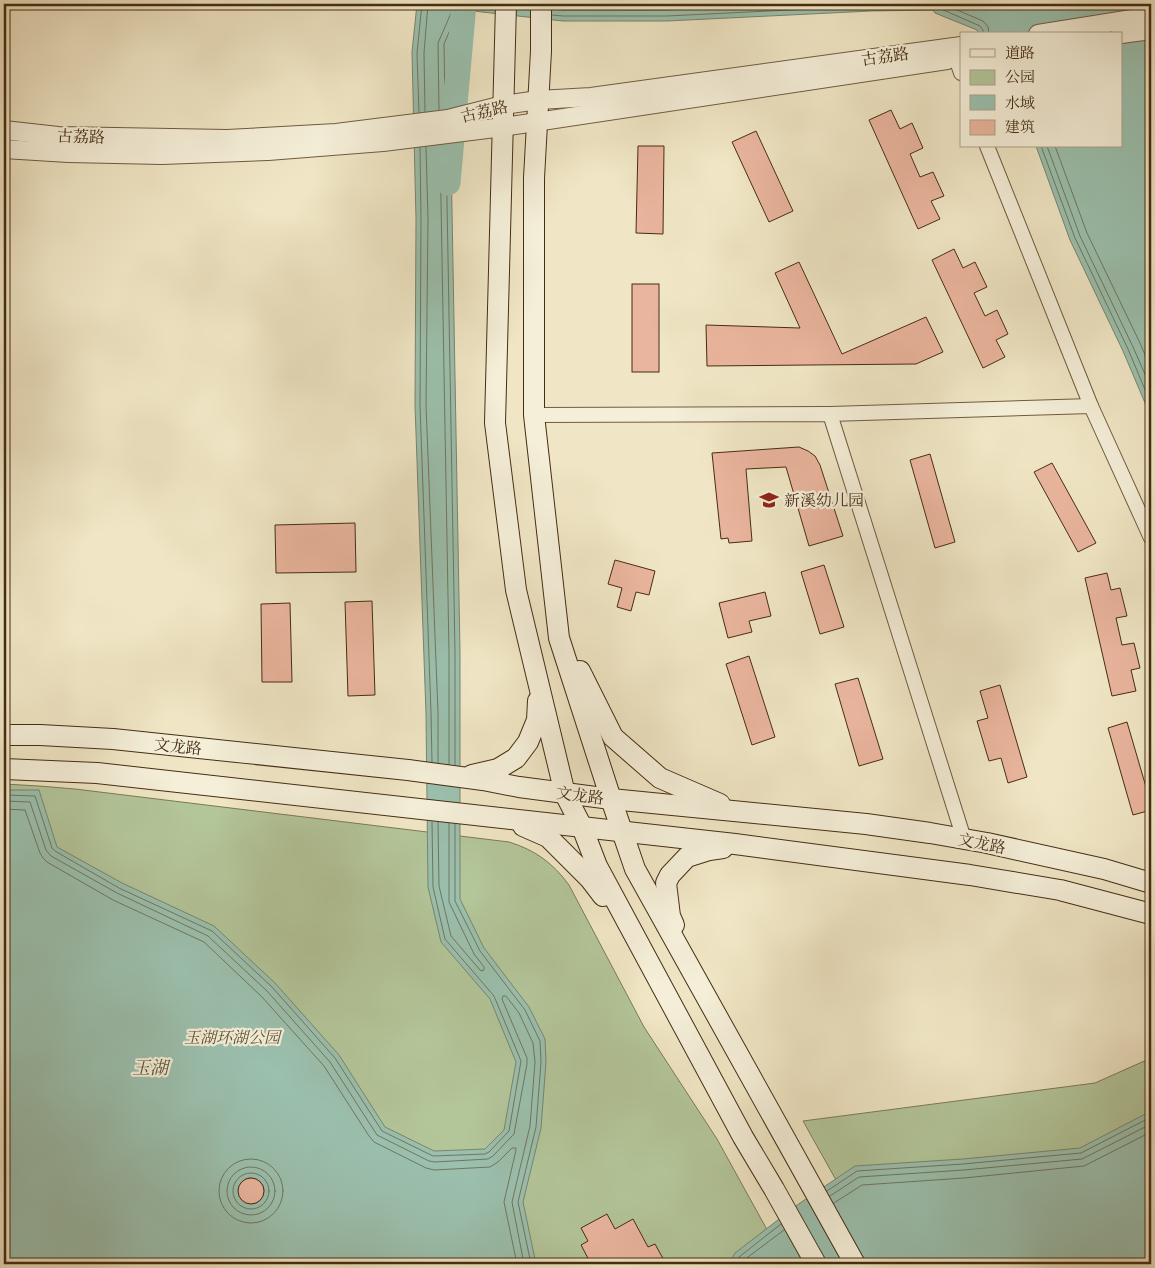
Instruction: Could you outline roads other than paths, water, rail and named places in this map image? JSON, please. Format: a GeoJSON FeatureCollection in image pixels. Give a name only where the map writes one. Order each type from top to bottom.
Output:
{"type":"FeatureCollection","features":[{"type":"Feature","properties":{"kind":"main road"},"geometry":{"type":"LineString","coordinates":[[506,4],[496,423],[516,590],[565,794],[582,827],[597,866],[743,1137],[816,1264]]}},
{"type":"Feature","properties":{"kind":"main road"},"geometry":{"type":"LineString","coordinates":[[541,4],[541,51],[534,178],[534,415],[559,638],[635,868],[855,1264]]}},
{"type":"Feature","properties":{"kind":"main road"},"geometry":{"type":"LineString","coordinates":[[553,588],[579,670],[613,737],[660,778],[738,811]]}},
{"type":"Feature","properties":{"kind":"main road"},"geometry":{"type":"LineString","coordinates":[[462,777],[498,769],[516,758],[528,742],[537,720],[539,686]]}},
{"type":"Feature","properties":{"kind":"main road","name":"文龙路"},"geometry":{"type":"LineString","coordinates":[[4,735],[113,739],[408,770],[565,794],[866,824],[964,839],[1104,869],[1151,883]]}},
{"type":"Feature","properties":{"kind":"main road","name":"文龙路"},"geometry":{"type":"LineString","coordinates":[[4,769],[97,772],[747,846],[970,875],[1060,890],[1151,914]]}},
{"type":"Feature","properties":{"kind":"main road"},"geometry":{"type":"LineString","coordinates":[[505,818],[548,837],[590,879],[646,957]]}},
{"type":"Feature","properties":{"kind":"main road"},"geometry":{"type":"LineString","coordinates":[[716,1015],[670,916],[666,883],[670,875],[687,857],[709,850],[747,846]]}},
{"type":"Feature","properties":{"kind":"street"},"geometry":{"type":"LineString","coordinates":[[1051,32],[1151,16]]}},
{"type":"Feature","properties":{"kind":"street"},"geometry":{"type":"LineString","coordinates":[[1122,34],[1151,30]]}},
{"type":"Feature","properties":{"kind":"street","name":"古荔路"},"geometry":{"type":"LineString","coordinates":[[4,130],[58,136],[227,139],[345,132],[448,119],[504,105],[538,100],[591,97],[960,59]]}},
{"type":"Feature","properties":{"kind":"street","name":"古荔路"},"geometry":{"type":"LineString","coordinates":[[4,149],[68,153],[162,155],[268,151],[383,142],[504,127],[960,59]]}},
{"type":"Feature","properties":{"kind":"street"},"geometry":{"type":"LineString","coordinates":[[989,148],[1092,406],[1151,538]]}},
{"type":"Feature","properties":{"kind":"street"},"geometry":{"type":"LineString","coordinates":[[534,415],[830,414],[1092,406]]}},
{"type":"Feature","properties":{"kind":"street"},"geometry":{"type":"LineString","coordinates":[[830,414],[964,839]]}},
{"type":"Feature","properties":{"kind":"water","name":"玉湖"},"geometry":{"type":"Polygon","coordinates":[[[417,4],[1151,4],[1151,417],[1123,351],[1070,240],[1037,148],[1122,148],[1122,32],[978,32],[935,13],[933,10],[871,11],[667,21],[563,21],[464,10],[449,45],[460,653],[460,899],[484,948],[529,1007],[545,1039],[546,1062],[541,1128],[523,1202],[536,1264],[4,1264],[4,790],[39,790],[57,847],[122,883],[214,926],[275,983],[339,1055],[385,1127],[434,1151],[485,1149],[504,1130],[516,1062],[490,999],[441,942],[428,887],[426,714],[415,405],[416,219],[412,52],[417,4]],[[248,1178],[241,1183],[238,1189],[239,1195],[243,1200],[254,1204],[259,1201],[264,1191],[261,1182],[248,1178]]]}},
{"type":"Feature","properties":{"kind":"water"},"geometry":{"type":"Polygon","coordinates":[[[1151,1111],[1151,1259],[1143,1264],[729,1264],[735,1253],[800,1203],[855,1166],[963,1159],[1080,1148],[1151,1111]]]}},
{"type":"Feature","properties":{"kind":"waterway"},"geometry":{"type":"LineString","coordinates":[[448,183],[464,4]]}},
{"type":"Feature","properties":{"kind":"place","name":"新溪幼儿园"},"geometry":{"type":"Point","coordinates":[769,500]}},
{"type":"Feature","properties":{"kind":"park label","name":"玉湖环湖公园"},"geometry":{"type":"Point","coordinates":[232,1037]}}]}
